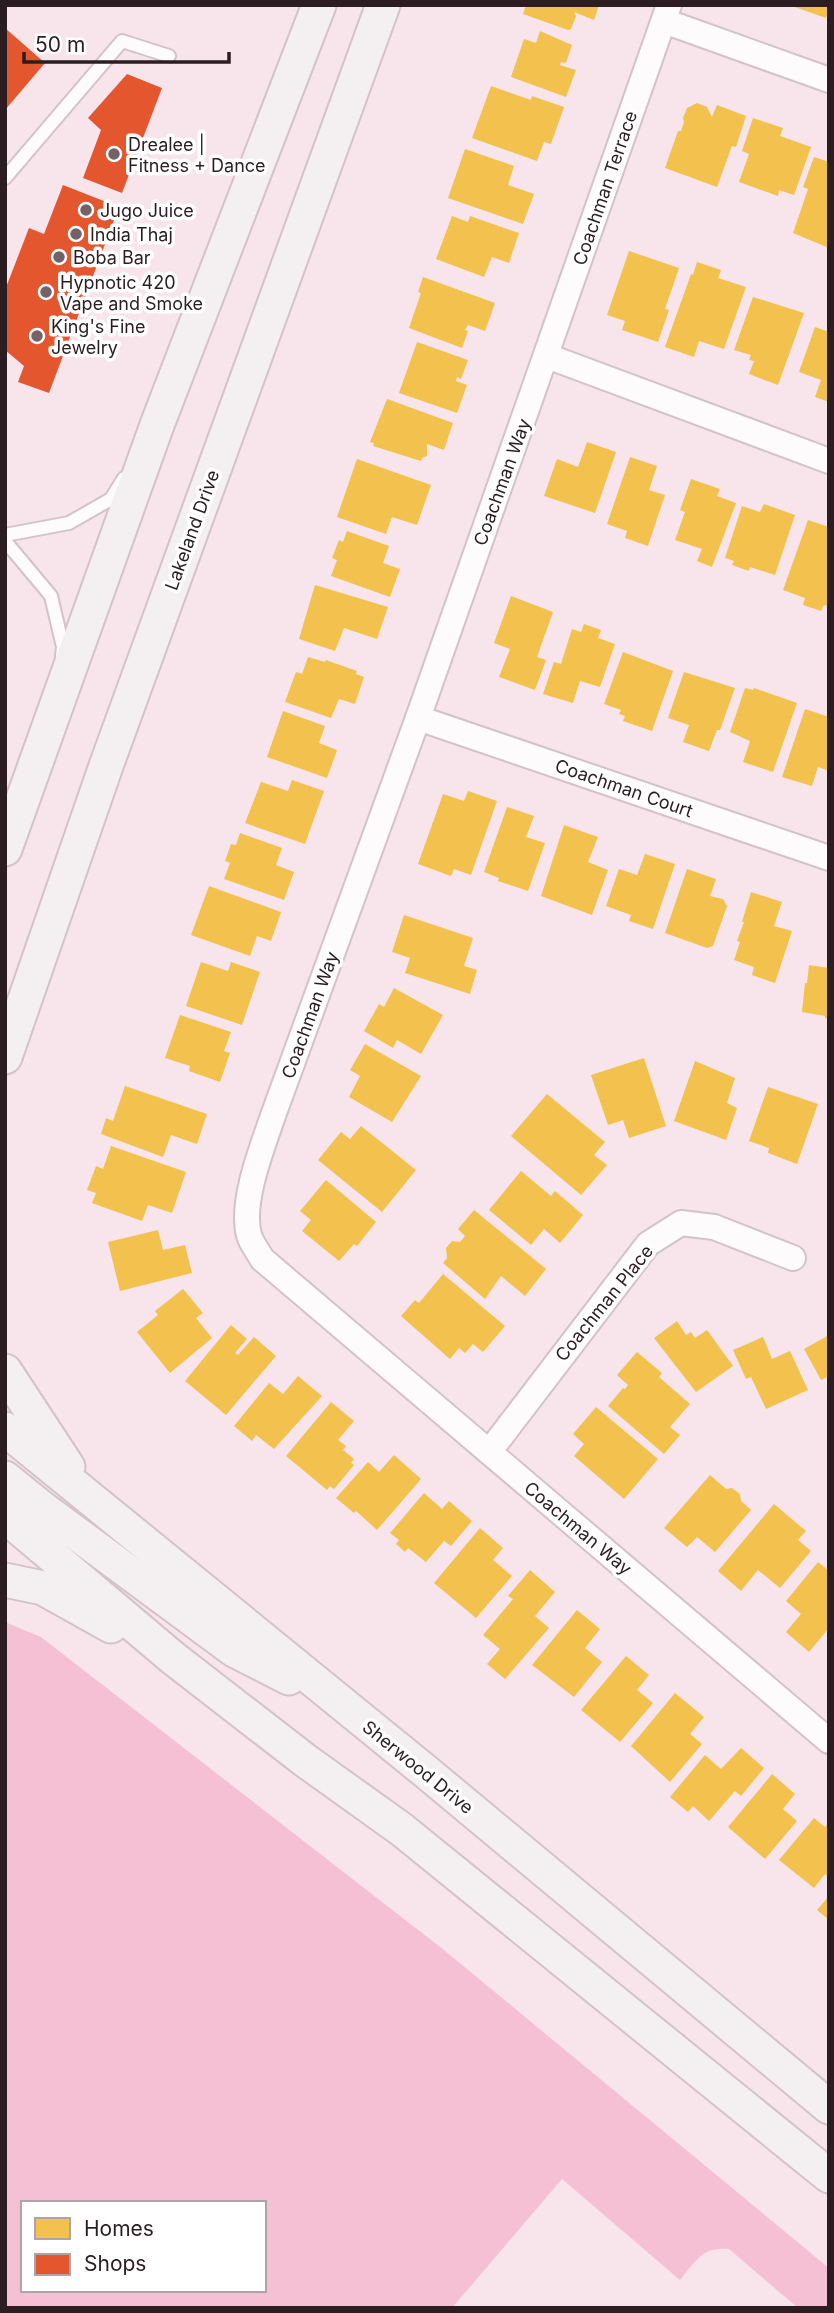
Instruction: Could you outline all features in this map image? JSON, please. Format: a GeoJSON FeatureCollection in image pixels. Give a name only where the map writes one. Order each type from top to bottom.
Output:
{"type":"FeatureCollection","features":[{"type":"Feature","properties":{"kind":"main road","name":"Lakeland Drive"},"geometry":{"type":"LineString","coordinates":[[5,1057],[106,766],[383,5]]}},
{"type":"Feature","properties":{"kind":"main road"},"geometry":{"type":"LineString","coordinates":[[5,849],[157,425],[318,7]]}},
{"type":"Feature","properties":{"kind":"main road"},"geometry":{"type":"LineString","coordinates":[[5,1371],[87,1495]]}},
{"type":"Feature","properties":{"kind":"main road","name":"Sherwood Drive"},"geometry":{"type":"LineString","coordinates":[[5,1429],[829,2107]]}},
{"type":"Feature","properties":{"kind":"main road"},"geometry":{"type":"LineString","coordinates":[[5,1478],[234,1650],[344,1706]]}},
{"type":"Feature","properties":{"kind":"main road"},"geometry":{"type":"LineString","coordinates":[[5,1516],[173,1658],[306,1761],[401,1829],[829,2176]]}},
{"type":"Feature","properties":{"kind":"main road"},"geometry":{"type":"LineString","coordinates":[[5,1580],[43,1588],[173,1658]]}},
{"type":"Feature","properties":{"kind":"street","name":"Coachman Terrace"},"geometry":{"type":"LineString","coordinates":[[547,356],[666,13],[829,80]]}},
{"type":"Feature","properties":{"kind":"street"},"geometry":{"type":"LineString","coordinates":[[547,356],[829,461]]}},
{"type":"Feature","properties":{"kind":"street","name":"Coachman Way"},"geometry":{"type":"LineString","coordinates":[[547,356],[274,1112],[257,1164],[246,1214],[249,1236],[262,1259],[829,1741]]}},
{"type":"Feature","properties":{"kind":"street","name":"Coachman Court"},"geometry":{"type":"LineString","coordinates":[[418,718],[829,858]]}},
{"type":"Feature","properties":{"kind":"street","name":"Coachman Place"},"geometry":{"type":"LineString","coordinates":[[489,1452],[649,1244],[681,1223],[714,1227],[793,1258]]}},
{"type":"Feature","properties":{"kind":"lane"},"geometry":{"type":"LineString","coordinates":[[5,178],[122,41],[169,56]]}},
{"type":"Feature","properties":{"kind":"lane"},"geometry":{"type":"LineString","coordinates":[[5,535],[69,523],[111,499],[157,425]]}},
{"type":"Feature","properties":{"kind":"lane"},"geometry":{"type":"LineString","coordinates":[[5,541],[51,596],[63,647],[59,697]]}},
{"type":"Feature","properties":{"kind":"shaded area"},"geometry":{"type":"Polygon","coordinates":[[[5,1622],[41,1637],[444,1950],[829,2268],[829,2308],[798,2308],[729,2249],[706,2253],[695,2261],[680,2280],[562,2179],[452,2308],[5,2308],[5,1622]]]}},
{"type":"Feature","properties":{"kind":"building: Homes"},"geometry":{"type":"Polygon","coordinates":[[[526,5],[599,5],[594,20],[574,12],[576,16],[571,29],[568,30],[523,14],[526,5]]]}},
{"type":"Feature","properties":{"kind":"building: Homes"},"geometry":{"type":"Polygon","coordinates":[[[789,5],[829,5],[829,10],[826,18],[789,5]]]}},
{"type":"Feature","properties":{"kind":"building: Homes"},"geometry":{"type":"Polygon","coordinates":[[[540,31],[572,45],[566,63],[561,62],[560,65],[576,70],[566,97],[511,77],[524,39],[536,43],[540,31]]]}},
{"type":"Feature","properties":{"kind":"building: Homes"},"geometry":{"type":"Polygon","coordinates":[[[491,86],[531,100],[532,96],[564,107],[551,144],[544,142],[537,161],[472,138],[491,86]]]}},
{"type":"Feature","properties":{"kind":"building: Homes"},"geometry":{"type":"Polygon","coordinates":[[[697,103],[707,107],[712,117],[717,105],[746,116],[736,147],[732,146],[717,187],[665,168],[678,131],[681,131],[687,108],[697,103]]]}},
{"type":"Feature","properties":{"kind":"building: Homes"},"geometry":{"type":"Polygon","coordinates":[[[753,118],[783,128],[780,136],[811,147],[794,195],[779,190],[778,196],[739,182],[749,154],[742,151],[753,118]]]}},
{"type":"Feature","properties":{"kind":"building: Homes"},"geometry":{"type":"Polygon","coordinates":[[[465,149],[514,166],[508,185],[534,194],[523,224],[448,198],[465,149]]]}},
{"type":"Feature","properties":{"kind":"building: Homes"},"geometry":{"type":"Polygon","coordinates":[[[814,157],[829,162],[829,248],[793,233],[808,189],[803,187],[814,157]]]}},
{"type":"Feature","properties":{"kind":"building: Homes"},"geometry":{"type":"Polygon","coordinates":[[[452,216],[468,222],[470,216],[519,233],[509,263],[492,257],[484,277],[436,259],[452,216]]]}},
{"type":"Feature","properties":{"kind":"building: Homes"},"geometry":{"type":"Polygon","coordinates":[[[629,251],[679,268],[665,309],[669,310],[658,342],[622,330],[625,321],[607,315],[629,251]]]}},
{"type":"Feature","properties":{"kind":"building: Homes"},"geometry":{"type":"Polygon","coordinates":[[[697,262],[721,270],[718,278],[746,287],[724,349],[699,341],[694,357],[665,347],[697,262]]]}},
{"type":"Feature","properties":{"kind":"building: Homes"},"geometry":{"type":"Polygon","coordinates":[[[423,277],[495,303],[485,331],[468,325],[462,348],[409,328],[421,293],[418,292],[423,277]]]}},
{"type":"Feature","properties":{"kind":"building: Homes"},"geometry":{"type":"Polygon","coordinates":[[[753,297],[804,313],[778,385],[749,374],[754,361],[749,360],[751,355],[734,350],[753,297]]]}},
{"type":"Feature","properties":{"kind":"building: Homes"},"geometry":{"type":"Polygon","coordinates":[[[815,327],[829,332],[829,402],[815,397],[821,380],[799,372],[815,327]]]}},
{"type":"Feature","properties":{"kind":"building: Homes"},"geometry":{"type":"Polygon","coordinates":[[[417,342],[468,360],[461,379],[457,377],[456,381],[467,385],[457,413],[399,393],[417,342]]]}},
{"type":"Feature","properties":{"kind":"building: Homes"},"geometry":{"type":"Polygon","coordinates":[[[387,399],[453,423],[444,450],[427,444],[427,456],[421,461],[373,446],[374,443],[370,442],[387,399]]]}},
{"type":"Feature","properties":{"kind":"building: Homes"},"geometry":{"type":"Polygon","coordinates":[[[587,442],[616,452],[595,513],[544,496],[557,459],[578,467],[587,442]]]}},
{"type":"Feature","properties":{"kind":"building: Homes"},"geometry":{"type":"Polygon","coordinates":[[[630,457],[657,466],[649,490],[665,495],[648,546],[625,538],[627,531],[607,524],[630,457]]]}},
{"type":"Feature","properties":{"kind":"building: Homes"},"geometry":{"type":"Polygon","coordinates":[[[357,459],[431,485],[417,525],[392,517],[386,534],[337,517],[357,459]]]}},
{"type":"Feature","properties":{"kind":"building: Homes"},"geometry":{"type":"Polygon","coordinates":[[[691,479],[720,489],[717,496],[736,503],[712,567],[697,561],[702,549],[675,540],[685,512],[680,510],[691,479]]]}},
{"type":"Feature","properties":{"kind":"building: Homes"},"geometry":{"type":"Polygon","coordinates":[[[764,504],[795,515],[775,575],[750,567],[749,571],[732,565],[734,561],[725,558],[742,506],[760,512],[764,504]]]}},
{"type":"Feature","properties":{"kind":"building: Homes"},"geometry":{"type":"Polygon","coordinates":[[[808,520],[829,527],[829,606],[824,605],[821,611],[803,605],[805,598],[783,590],[808,520]]]}},
{"type":"Feature","properties":{"kind":"building: Homes"},"geometry":{"type":"Polygon","coordinates":[[[347,531],[389,546],[383,563],[400,569],[390,597],[331,576],[337,560],[332,558],[339,540],[343,542],[347,531]]]}},
{"type":"Feature","properties":{"kind":"building: Homes"},"geometry":{"type":"Polygon","coordinates":[[[315,585],[388,607],[377,639],[344,628],[335,651],[299,639],[315,585]]]}},
{"type":"Feature","properties":{"kind":"building: Homes"},"geometry":{"type":"Polygon","coordinates":[[[511,596],[553,612],[537,657],[546,660],[535,690],[499,677],[510,649],[494,643],[511,596]]]}},
{"type":"Feature","properties":{"kind":"building: Homes"},"geometry":{"type":"Polygon","coordinates":[[[584,624],[601,630],[598,638],[615,644],[600,687],[580,681],[573,703],[543,694],[554,662],[561,664],[572,629],[581,632],[584,624]]]}},
{"type":"Feature","properties":{"kind":"building: Homes"},"geometry":{"type":"Polygon","coordinates":[[[623,652],[673,671],[652,731],[623,721],[625,716],[619,714],[621,710],[604,704],[623,652]]]}},
{"type":"Feature","properties":{"kind":"building: Homes"},"geometry":{"type":"Polygon","coordinates":[[[308,657],[357,671],[356,674],[364,677],[355,704],[339,699],[331,718],[285,702],[296,672],[302,674],[308,657]]]}},
{"type":"Feature","properties":{"kind":"building: Homes"},"geometry":{"type":"Polygon","coordinates":[[[684,672],[735,688],[720,730],[717,730],[709,751],[683,742],[689,725],[668,718],[684,672]]]}},
{"type":"Feature","properties":{"kind":"building: Homes"},"geometry":{"type":"Polygon","coordinates":[[[745,688],[754,688],[797,703],[773,772],[743,762],[750,741],[730,732],[745,688]]]}},
{"type":"Feature","properties":{"kind":"building: Homes"},"geometry":{"type":"Polygon","coordinates":[[[805,709],[829,717],[829,771],[818,767],[812,786],[782,777],[805,709]]]}},
{"type":"Feature","properties":{"kind":"building: Homes"},"geometry":{"type":"Polygon","coordinates":[[[283,711],[325,726],[319,743],[337,750],[327,778],[267,757],[283,711]]]}},
{"type":"Feature","properties":{"kind":"building: Homes"},"geometry":{"type":"Polygon","coordinates":[[[292,780],[324,791],[305,844],[245,823],[261,782],[288,791],[292,780]]]}},
{"type":"Feature","properties":{"kind":"building: Homes"},"geometry":{"type":"Polygon","coordinates":[[[468,791],[497,801],[471,875],[454,869],[451,876],[418,864],[443,794],[464,801],[468,791]]]}},
{"type":"Feature","properties":{"kind":"building: Homes"},"geometry":{"type":"Polygon","coordinates":[[[507,807],[534,816],[526,837],[545,843],[528,891],[498,881],[499,878],[484,872],[507,807]]]}},
{"type":"Feature","properties":{"kind":"building: Homes"},"geometry":{"type":"Polygon","coordinates":[[[564,825],[598,837],[588,862],[608,870],[592,915],[541,896],[564,825]]]}},
{"type":"Feature","properties":{"kind":"building: Homes"},"geometry":{"type":"Polygon","coordinates":[[[240,833],[282,848],[276,865],[294,872],[284,900],[224,879],[230,863],[225,861],[231,844],[236,845],[240,833]]]}},
{"type":"Feature","properties":{"kind":"building: Homes"},"geometry":{"type":"Polygon","coordinates":[[[645,854],[675,864],[653,929],[629,921],[631,915],[606,906],[619,869],[637,875],[645,854]]]}},
{"type":"Feature","properties":{"kind":"building: Homes"},"geometry":{"type":"Polygon","coordinates":[[[687,869],[716,879],[710,896],[723,899],[727,906],[713,946],[707,948],[665,933],[687,869]]]}},
{"type":"Feature","properties":{"kind":"building: Homes"},"geometry":{"type":"Polygon","coordinates":[[[209,886],[281,912],[271,941],[257,936],[250,956],[191,935],[209,886]]]}},
{"type":"Feature","properties":{"kind":"building: Homes"},"geometry":{"type":"Polygon","coordinates":[[[751,892],[782,902],[774,926],[792,931],[775,983],[752,975],[754,967],[734,960],[751,892]]]}},
{"type":"Feature","properties":{"kind":"building: Homes"},"geometry":{"type":"Polygon","coordinates":[[[404,915],[473,938],[464,966],[477,970],[470,994],[405,973],[410,958],[392,952],[404,915]]]}},
{"type":"Feature","properties":{"kind":"building: Homes"},"geometry":{"type":"Polygon","coordinates":[[[201,962],[228,971],[231,962],[260,972],[242,1025],[186,1006],[201,962]]]}},
{"type":"Feature","properties":{"kind":"building: Homes"},"geometry":{"type":"Polygon","coordinates":[[[809,965],[829,968],[829,1019],[802,1012],[809,965]]]}},
{"type":"Feature","properties":{"kind":"building: Homes"},"geometry":{"type":"Polygon","coordinates":[[[394,988],[443,1015],[421,1054],[397,1040],[393,1048],[364,1031],[379,1004],[384,1007],[394,988]]]}},
{"type":"Feature","properties":{"kind":"building: Homes"},"geometry":{"type":"Polygon","coordinates":[[[180,1015],[231,1032],[224,1051],[230,1053],[220,1082],[189,1071],[190,1066],[165,1058],[180,1015]]]}},
{"type":"Feature","properties":{"kind":"building: Homes"},"geometry":{"type":"Polygon","coordinates":[[[365,1044],[421,1076],[392,1122],[349,1097],[360,1076],[350,1070],[365,1044]]]}},
{"type":"Feature","properties":{"kind":"building: Homes"},"geometry":{"type":"Polygon","coordinates":[[[644,1058],[666,1126],[629,1138],[623,1120],[608,1125],[591,1075],[644,1058]]]}},
{"type":"Feature","properties":{"kind":"building: Homes"},"geometry":{"type":"Polygon","coordinates":[[[695,1061],[735,1078],[727,1103],[737,1108],[726,1140],[674,1121],[695,1061]]]}},
{"type":"Feature","properties":{"kind":"building: Homes"},"geometry":{"type":"Polygon","coordinates":[[[125,1086],[207,1114],[197,1144],[171,1135],[163,1157],[101,1134],[106,1118],[113,1121],[125,1086]]]}},
{"type":"Feature","properties":{"kind":"building: Homes"},"geometry":{"type":"Polygon","coordinates":[[[768,1087],[818,1104],[797,1164],[768,1153],[769,1148],[749,1141],[768,1087]]]}},
{"type":"Feature","properties":{"kind":"building: Homes"},"geometry":{"type":"Polygon","coordinates":[[[547,1094],[605,1142],[594,1155],[607,1165],[581,1195],[511,1136],[547,1094]]]}},
{"type":"Feature","properties":{"kind":"building: Homes"},"geometry":{"type":"Polygon","coordinates":[[[361,1126],[416,1170],[382,1212],[318,1160],[341,1132],[350,1139],[361,1126]]]}},
{"type":"Feature","properties":{"kind":"building: Homes"},"geometry":{"type":"Polygon","coordinates":[[[111,1146],[186,1172],[172,1213],[148,1205],[142,1221],[92,1203],[96,1193],[87,1190],[96,1166],[103,1169],[111,1146]]]}},
{"type":"Feature","properties":{"kind":"building: Homes"},"geometry":{"type":"Polygon","coordinates":[[[521,1171],[551,1196],[555,1191],[583,1215],[560,1243],[544,1229],[531,1245],[489,1210],[521,1171]]]}},
{"type":"Feature","properties":{"kind":"building: Homes"},"geometry":{"type":"Polygon","coordinates":[[[326,1180],[376,1222],[357,1246],[354,1244],[339,1261],[302,1231],[311,1220],[300,1211],[326,1180]]]}},
{"type":"Feature","properties":{"kind":"building: Homes"},"geometry":{"type":"Polygon","coordinates":[[[474,1210],[546,1269],[525,1296],[501,1276],[485,1299],[443,1263],[447,1258],[446,1248],[452,1241],[460,1242],[465,1236],[458,1229],[474,1210]]]}},
{"type":"Feature","properties":{"kind":"building: Homes"},"geometry":{"type":"Polygon","coordinates":[[[158,1230],[163,1250],[185,1245],[192,1273],[120,1291],[108,1242],[158,1230]]]}},
{"type":"Feature","properties":{"kind":"building: Homes"},"geometry":{"type":"Polygon","coordinates":[[[443,1274],[505,1326],[483,1352],[473,1344],[465,1353],[459,1348],[450,1359],[401,1316],[415,1300],[419,1303],[443,1274]]]}},
{"type":"Feature","properties":{"kind":"building: Homes"},"geometry":{"type":"Polygon","coordinates":[[[183,1289],[203,1313],[196,1318],[212,1338],[170,1373],[137,1332],[158,1315],[155,1311],[183,1289]]]}},
{"type":"Feature","properties":{"kind":"building: Homes"},"geometry":{"type":"Polygon","coordinates":[[[677,1321],[686,1335],[691,1332],[695,1338],[707,1330],[733,1366],[696,1392],[654,1338],[677,1321]]]}},
{"type":"Feature","properties":{"kind":"building: Homes"},"geometry":{"type":"Polygon","coordinates":[[[231,1325],[247,1339],[235,1353],[238,1355],[254,1337],[276,1356],[226,1415],[185,1381],[231,1325]]]}},
{"type":"Feature","properties":{"kind":"building: Homes"},"geometry":{"type":"Polygon","coordinates":[[[829,1335],[829,1381],[827,1377],[821,1380],[804,1349],[829,1335]]]}},
{"type":"Feature","properties":{"kind":"building: Homes"},"geometry":{"type":"Polygon","coordinates":[[[763,1337],[772,1359],[790,1351],[808,1390],[766,1409],[751,1377],[746,1379],[733,1350],[763,1337]]]}},
{"type":"Feature","properties":{"kind":"building: Homes"},"geometry":{"type":"Polygon","coordinates":[[[637,1352],[662,1373],[659,1377],[690,1404],[670,1427],[680,1435],[664,1454],[608,1406],[628,1385],[617,1375],[637,1352]]]}},
{"type":"Feature","properties":{"kind":"building: Homes"},"geometry":{"type":"Polygon","coordinates":[[[298,1376],[322,1396],[274,1449],[256,1435],[252,1441],[234,1426],[269,1383],[283,1394],[298,1376]]]}},
{"type":"Feature","properties":{"kind":"building: Homes"},"geometry":{"type":"Polygon","coordinates":[[[331,1402],[354,1421],[338,1440],[346,1446],[343,1450],[354,1459],[351,1463],[354,1465],[334,1489],[330,1486],[327,1490],[286,1456],[331,1402]]]}},
{"type":"Feature","properties":{"kind":"building: Homes"},"geometry":{"type":"Polygon","coordinates":[[[596,1407],[658,1459],[624,1499],[574,1456],[584,1444],[573,1434],[596,1407]]]}},
{"type":"Feature","properties":{"kind":"building: Homes"},"geometry":{"type":"Polygon","coordinates":[[[394,1455],[421,1479],[377,1530],[336,1498],[368,1462],[379,1472],[394,1455]]]}},
{"type":"Feature","properties":{"kind":"building: Homes"},"geometry":{"type":"Polygon","coordinates":[[[710,1475],[726,1489],[732,1488],[740,1494],[741,1501],[751,1510],[715,1552],[697,1537],[687,1547],[664,1528],[710,1475]]]}},
{"type":"Feature","properties":{"kind":"building: Homes"},"geometry":{"type":"Polygon","coordinates":[[[424,1493],[442,1509],[449,1501],[472,1521],[451,1546],[444,1541],[426,1562],[408,1548],[405,1552],[396,1544],[399,1540],[390,1533],[424,1493]]]}},
{"type":"Feature","properties":{"kind":"building: Homes"},"geometry":{"type":"Polygon","coordinates":[[[774,1504],[806,1531],[798,1540],[811,1551],[780,1588],[758,1570],[741,1591],[718,1571],[774,1504]]]}},
{"type":"Feature","properties":{"kind":"building: Homes"},"geometry":{"type":"Polygon","coordinates":[[[480,1528],[503,1548],[493,1560],[512,1576],[476,1618],[434,1583],[480,1528]]]}},
{"type":"Feature","properties":{"kind":"building: Homes"},"geometry":{"type":"Polygon","coordinates":[[[818,1562],[829,1571],[829,1628],[809,1652],[786,1632],[801,1614],[786,1601],[818,1562]]]}},
{"type":"Feature","properties":{"kind":"building: Homes"},"geometry":{"type":"Polygon","coordinates":[[[530,1570],[555,1592],[535,1616],[549,1628],[505,1679],[487,1664],[500,1649],[483,1635],[513,1599],[508,1596],[530,1570]]]}},
{"type":"Feature","properties":{"kind":"building: Homes"},"geometry":{"type":"Polygon","coordinates":[[[577,1610],[600,1629],[585,1648],[602,1662],[574,1697],[532,1665],[577,1610]]]}},
{"type":"Feature","properties":{"kind":"building: Homes"},"geometry":{"type":"Polygon","coordinates":[[[626,1656],[649,1675],[637,1690],[653,1703],[620,1742],[581,1710],[626,1656]]]}},
{"type":"Feature","properties":{"kind":"building: Homes"},"geometry":{"type":"Polygon","coordinates":[[[675,1693],[704,1717],[690,1734],[702,1744],[670,1782],[631,1746],[675,1693]]]}},
{"type":"Feature","properties":{"kind":"building: Homes"},"geometry":{"type":"Polygon","coordinates":[[[741,1748],[764,1768],[741,1796],[735,1791],[709,1821],[693,1806],[688,1812],[670,1797],[705,1755],[721,1769],[741,1748]]]}},
{"type":"Feature","properties":{"kind":"building: Homes"},"geometry":{"type":"Polygon","coordinates":[[[772,1774],[795,1794],[783,1809],[797,1821],[765,1859],[728,1827],[772,1774]]]}},
{"type":"Feature","properties":{"kind":"building: Homes"},"geometry":{"type":"Polygon","coordinates":[[[814,1818],[825,1827],[829,1823],[829,1877],[825,1874],[814,1888],[779,1860],[814,1818]]]}},
{"type":"Feature","properties":{"kind":"building: Homes"},"geometry":{"type":"Polygon","coordinates":[[[829,1896],[829,1920],[817,1910],[829,1896]]]}},
{"type":"Feature","properties":{"kind":"building: Shops"},"geometry":{"type":"Polygon","coordinates":[[[5,28],[45,63],[5,110],[5,28]]]}},
{"type":"Feature","properties":{"kind":"building: Shops","name":"Drealee | Fitness + Dance"},"geometry":{"type":"Polygon","coordinates":[[[127,74],[162,88],[122,193],[83,178],[101,130],[88,118],[127,74]]]}},
{"type":"Feature","properties":{"kind":"building: Shops"},"geometry":{"type":"Polygon","coordinates":[[[63,185],[119,207],[49,393],[18,382],[24,366],[5,350],[5,290],[29,228],[44,234],[63,185]]]}},
{"type":"Feature","properties":{"kind":"place","name":"Drealee | Fitness + Dance"},"geometry":{"type":"Point","coordinates":[114,154]}},
{"type":"Feature","properties":{"kind":"place","name":"Jugo Juice"},"geometry":{"type":"Point","coordinates":[86,210]}},
{"type":"Feature","properties":{"kind":"place","name":"India Thaj"},"geometry":{"type":"Point","coordinates":[76,234]}},
{"type":"Feature","properties":{"kind":"place","name":"Boba Bar"},"geometry":{"type":"Point","coordinates":[59,257]}},
{"type":"Feature","properties":{"kind":"place","name":"Hypnotic 420 Vape and Smoke"},"geometry":{"type":"Point","coordinates":[46,292]}},
{"type":"Feature","properties":{"kind":"place","name":"King's Fine Jewelry"},"geometry":{"type":"Point","coordinates":[37,336]}}]}
